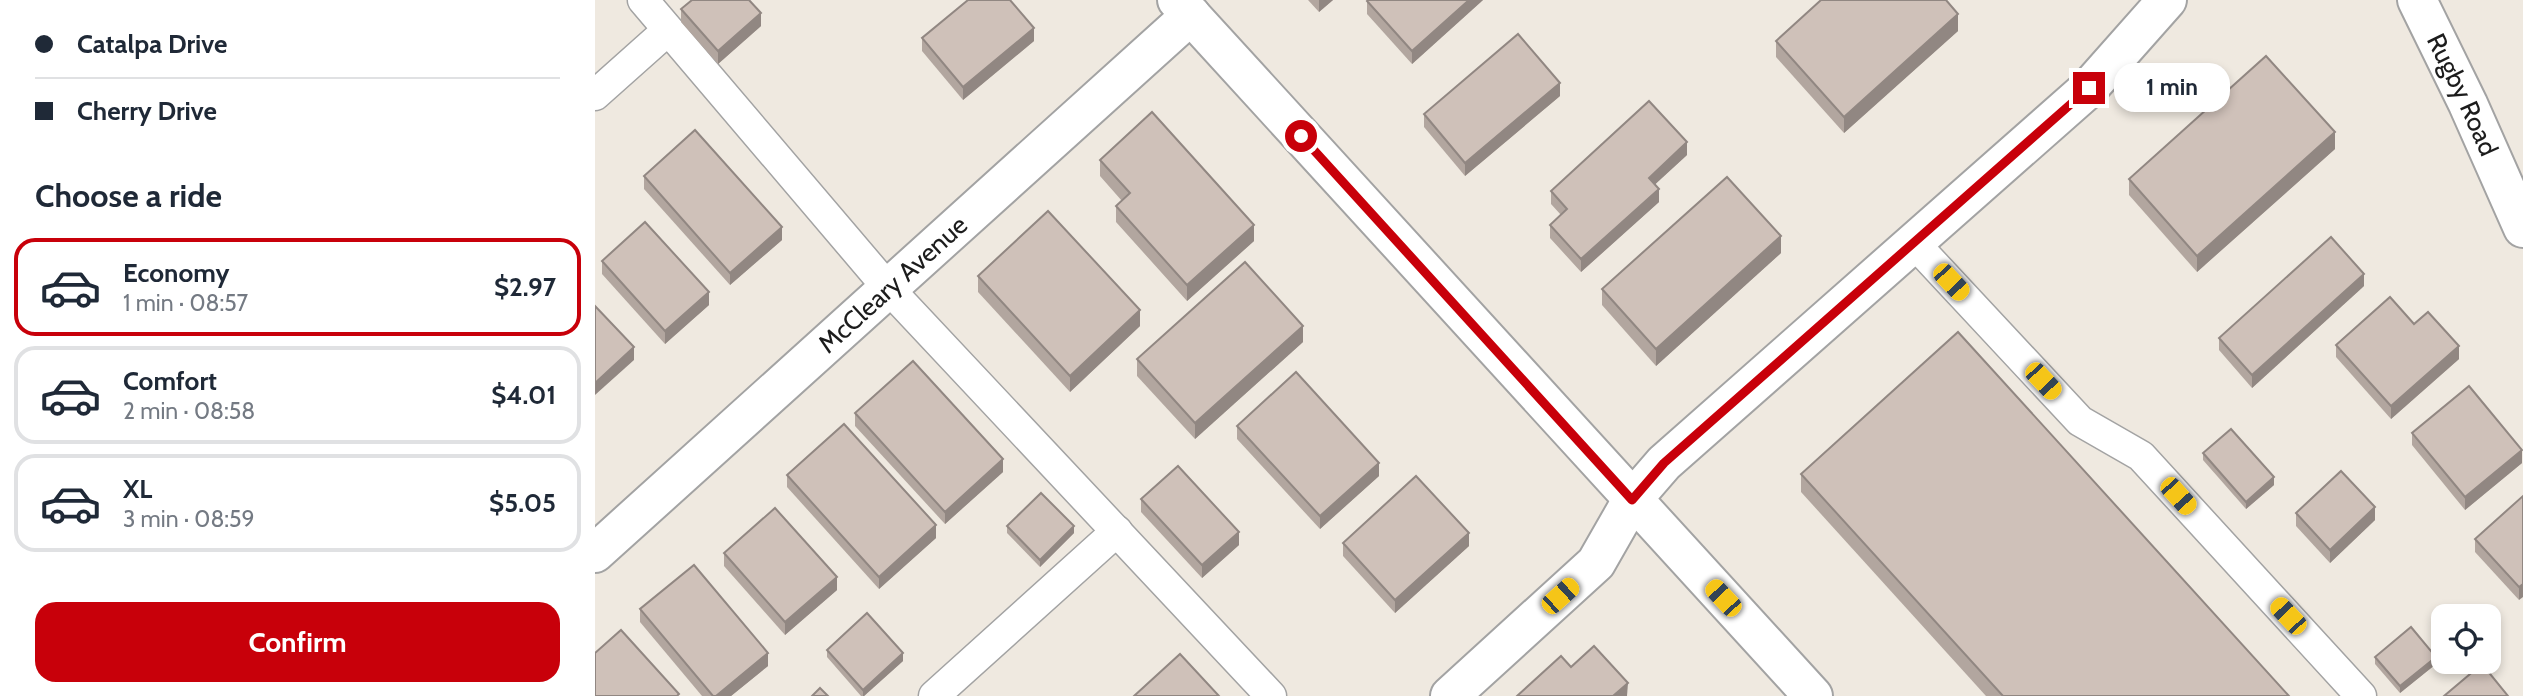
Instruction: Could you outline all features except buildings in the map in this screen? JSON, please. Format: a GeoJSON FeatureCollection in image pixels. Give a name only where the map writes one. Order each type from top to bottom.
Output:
{"type":"FeatureCollection","features":[{"type":"Feature","properties":{"kind":"street"},"geometry":{"type":"LineString","coordinates":[[1450,696],[1596,563],[1632,500],[1664,463],[2089,88],[2167,0]]}},
{"type":"Feature","properties":{"kind":"street","name":"Rugby Road"},"geometry":{"type":"LineString","coordinates":[[2417,0],[2468,104],[2523,228]]}},
{"type":"Feature","properties":{"kind":"street"},"geometry":{"type":"LineString","coordinates":[[1184,8],[1813,696]]}},
{"type":"Feature","properties":{"kind":"street","name":"McCleary Avenue"},"geometry":{"type":"LineString","coordinates":[[595,553],[888,288],[1184,8]]}},
{"type":"Feature","properties":{"kind":"lane"},"geometry":{"type":"LineString","coordinates":[[643,0],[888,288],[1271,696]]}},
{"type":"Feature","properties":{"kind":"lane"},"geometry":{"type":"LineString","coordinates":[[595,95],[668,30]]}},
{"type":"Feature","properties":{"kind":"lane"},"geometry":{"type":"LineString","coordinates":[[1915,243],[2080,421],[2141,456],[2361,696]]}},
{"type":"Feature","properties":{"kind":"lane"},"geometry":{"type":"LineString","coordinates":[[934,696],[1117,531]]}},
{"type":"Feature","properties":{"kind":"route"},"geometry":{"type":"LineString","coordinates":[[1301,136],[1632,500],[1664,463],[2089,88]]}}]}
